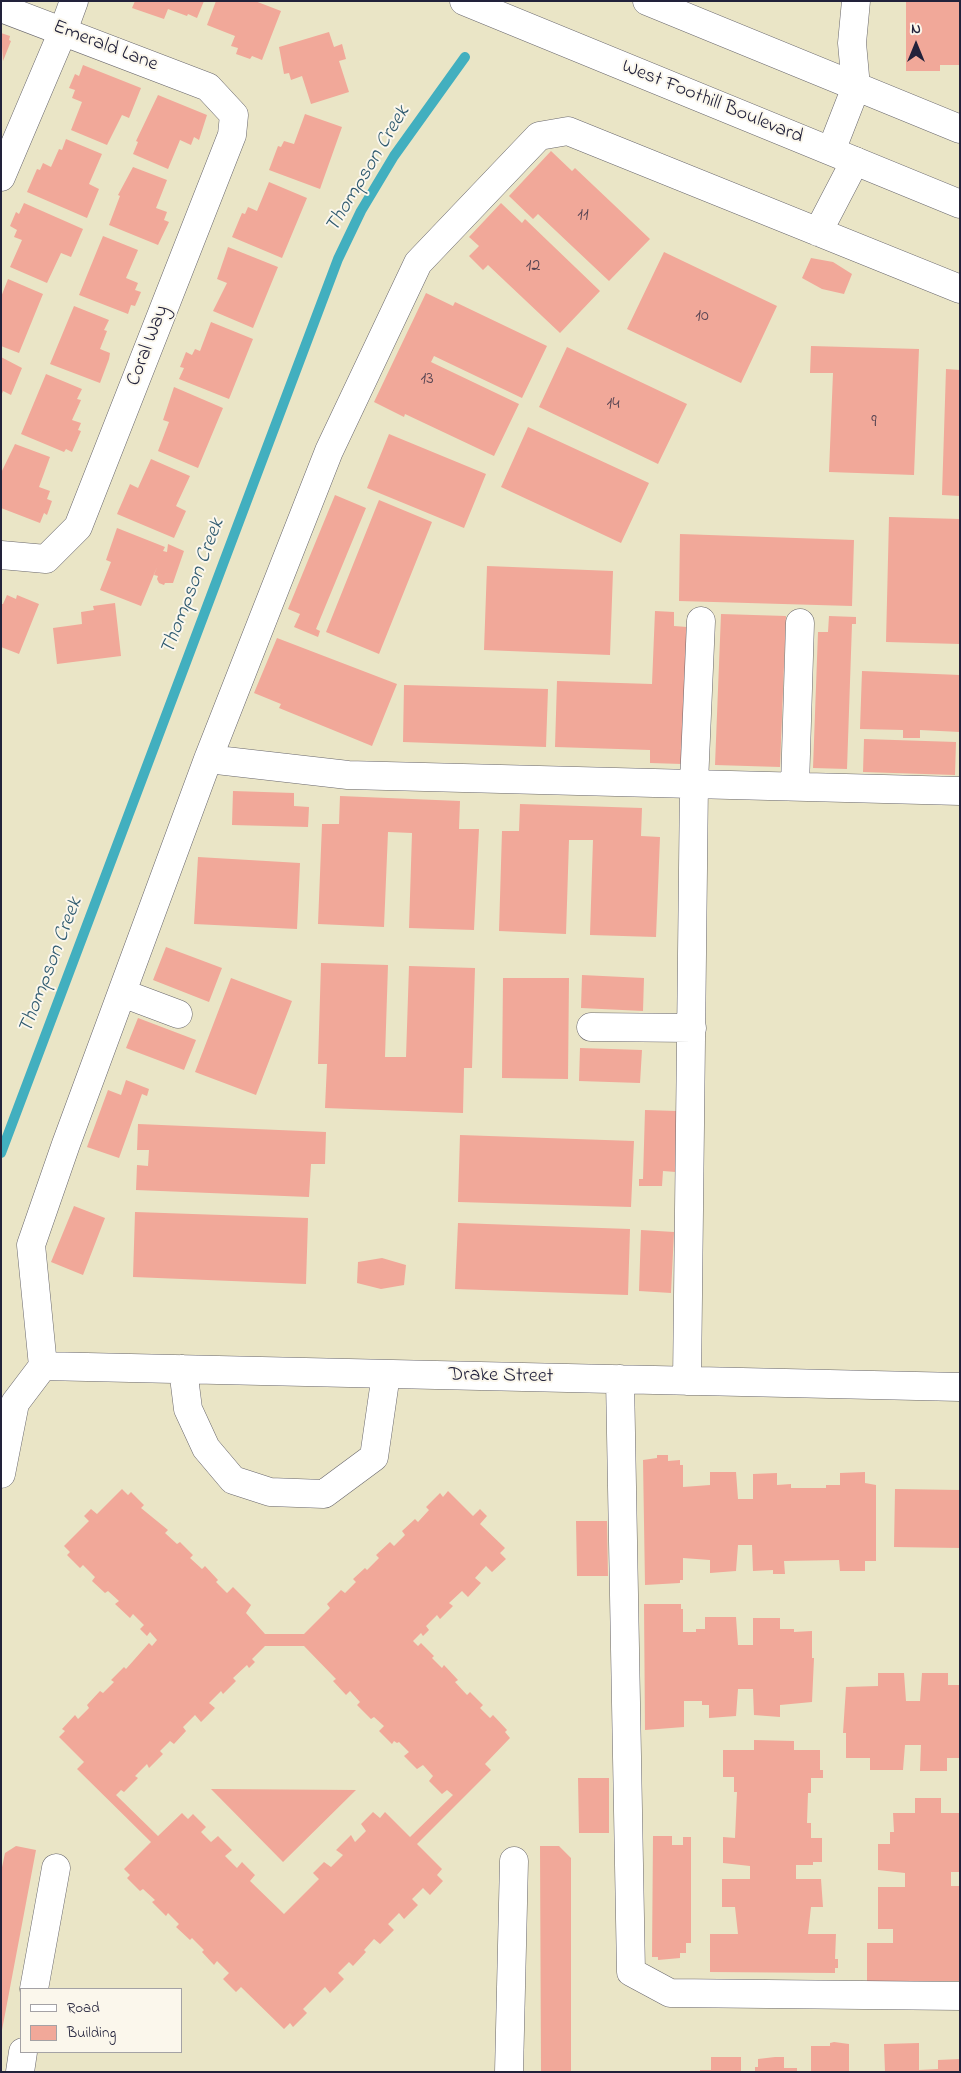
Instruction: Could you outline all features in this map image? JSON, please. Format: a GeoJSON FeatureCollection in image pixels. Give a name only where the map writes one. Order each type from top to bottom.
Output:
{"type":"FeatureCollection","features":[{"type":"Feature","properties":{"kind":"street"},"geometry":{"type":"LineString","coordinates":[[1,177],[74,1]]}},
{"type":"Feature","properties":{"kind":"street","name":"West Foothill Boulevard"},"geometry":{"type":"LineString","coordinates":[[464,1],[960,204]]}},
{"type":"Feature","properties":{"kind":"street"},"geometry":{"type":"LineString","coordinates":[[647,1],[960,129]]}},
{"type":"Feature","properties":{"kind":"street"},"geometry":{"type":"LineString","coordinates":[[831,151],[856,87],[852,43],[856,1]]}},
{"type":"Feature","properties":{"kind":"street","name":"Emerald Lane"},"geometry":{"type":"LineString","coordinates":[[1,8],[208,87]]}},
{"type":"Feature","properties":{"kind":"street","name":"Coral Way"},"geometry":{"type":"LineString","coordinates":[[1,555],[46,559],[78,527],[232,135],[234,115],[208,87]]}},
{"type":"Feature","properties":{"kind":"street"},"geometry":{"type":"LineString","coordinates":[[1,1474],[15,1403],[43,1366],[31,1245],[208,759],[329,451],[418,263],[538,136],[568,131],[960,289]]}},
{"type":"Feature","properties":{"kind":"street"},"geometry":{"type":"LineString","coordinates":[[818,232],[856,161]]}},
{"type":"Feature","properties":{"kind":"street"},"geometry":{"type":"LineString","coordinates":[[687,1381],[694,784],[701,621]]}},
{"type":"Feature","properties":{"kind":"street"},"geometry":{"type":"LineString","coordinates":[[795,786],[800,623]]}},
{"type":"Feature","properties":{"kind":"street"},"geometry":{"type":"LineString","coordinates":[[208,759],[348,775],[960,791]]}},
{"type":"Feature","properties":{"kind":"street"},"geometry":{"type":"LineString","coordinates":[[122,994],[178,1014]]}},
{"type":"Feature","properties":{"kind":"street"},"geometry":{"type":"LineString","coordinates":[[591,1027],[692,1028]]}},
{"type":"Feature","properties":{"kind":"street","name":"Drake Street"},"geometry":{"type":"LineString","coordinates":[[43,1366],[960,1387]]}},
{"type":"Feature","properties":{"kind":"street"},"geometry":{"type":"LineString","coordinates":[[183,1369],[188,1409],[206,1448],[234,1480],[270,1492],[324,1494],[374,1457],[386,1374]]}},
{"type":"Feature","properties":{"kind":"street"},"geometry":{"type":"LineString","coordinates":[[620,1380],[631,1972],[670,1992],[960,1996]]}},
{"type":"Feature","properties":{"kind":"street"},"geometry":{"type":"LineString","coordinates":[[508,2072],[514,1861]]}},
{"type":"Feature","properties":{"kind":"street"},"geometry":{"type":"LineString","coordinates":[[34,1988],[56,1868]]}},
{"type":"Feature","properties":{"kind":"street"},"geometry":{"type":"LineString","coordinates":[[20,2072],[23,2053]]}},
{"type":"Feature","properties":{"kind":"building"},"geometry":{"type":"Polygon","coordinates":[[[135,1],[204,1],[197,18],[168,9],[164,19],[132,8],[135,1]]]}},
{"type":"Feature","properties":{"kind":"building"},"geometry":{"type":"Polygon","coordinates":[[[216,1],[255,1],[281,11],[262,60],[252,56],[250,59],[236,54],[238,48],[231,46],[235,36],[207,25],[216,1]]]}},
{"type":"Feature","properties":{"kind":"building"},"geometry":{"type":"Polygon","coordinates":[[[906,1],[960,1],[960,65],[940,65],[940,71],[906,71],[906,1]]]}},
{"type":"Feature","properties":{"kind":"building"},"geometry":{"type":"Polygon","coordinates":[[[329,32],[334,47],[342,44],[346,59],[339,61],[349,92],[311,104],[302,76],[291,80],[289,73],[284,74],[279,47],[329,32]]]}},
{"type":"Feature","properties":{"kind":"building"},"geometry":{"type":"Polygon","coordinates":[[[1,33],[10,36],[9,40],[11,41],[3,61],[1,33]]]}},
{"type":"Feature","properties":{"kind":"building"},"geometry":{"type":"Polygon","coordinates":[[[83,65],[141,88],[129,118],[122,115],[107,145],[71,130],[82,102],[72,98],[75,90],[69,88],[75,74],[79,76],[83,65]]]}},
{"type":"Feature","properties":{"kind":"building"},"geometry":{"type":"Polygon","coordinates":[[[158,95],[207,115],[199,140],[194,137],[191,145],[180,140],[168,169],[133,154],[138,142],[136,141],[158,95]]]}},
{"type":"Feature","properties":{"kind":"building"},"geometry":{"type":"Polygon","coordinates":[[[305,114],[342,127],[320,189],[269,170],[278,146],[281,147],[284,141],[294,144],[305,114]]]}},
{"type":"Feature","properties":{"kind":"building"},"geometry":{"type":"Polygon","coordinates":[[[66,139],[102,154],[89,184],[99,189],[87,218],[27,192],[37,169],[40,170],[43,163],[51,167],[59,149],[62,150],[66,139]]]}},
{"type":"Feature","properties":{"kind":"building"},"geometry":{"type":"Polygon","coordinates":[[[551,151],[572,171],[575,168],[650,239],[609,281],[538,214],[533,219],[509,196],[551,151]]]}},
{"type":"Feature","properties":{"kind":"building"},"geometry":{"type":"Polygon","coordinates":[[[133,167],[167,180],[156,208],[167,212],[164,220],[169,222],[158,245],[109,225],[120,196],[118,195],[133,167]]]}},
{"type":"Feature","properties":{"kind":"building"},"geometry":{"type":"Polygon","coordinates":[[[269,182],[307,198],[282,258],[232,237],[242,213],[245,214],[248,207],[257,211],[269,182]]]}},
{"type":"Feature","properties":{"kind":"building"},"geometry":{"type":"Polygon","coordinates":[[[24,203],[83,229],[71,257],[61,253],[47,283],[10,267],[22,240],[14,237],[17,230],[10,226],[16,212],[19,214],[24,203]]]}},
{"type":"Feature","properties":{"kind":"building"},"geometry":{"type":"Polygon","coordinates":[[[501,203],[522,223],[525,219],[600,291],[560,333],[488,265],[483,270],[469,256],[479,246],[469,237],[501,203]]]}},
{"type":"Feature","properties":{"kind":"building"},"geometry":{"type":"Polygon","coordinates":[[[103,236],[138,250],[126,278],[138,283],[135,290],[141,292],[135,306],[131,305],[128,314],[79,295],[103,236]]]}},
{"type":"Feature","properties":{"kind":"building"},"geometry":{"type":"Polygon","coordinates":[[[228,247],[278,267],[253,328],[213,311],[227,283],[217,279],[228,247]]]}},
{"type":"Feature","properties":{"kind":"building"},"geometry":{"type":"Polygon","coordinates":[[[664,252],[777,306],[741,383],[627,329],[664,252]]]}},
{"type":"Feature","properties":{"kind":"building"},"geometry":{"type":"Polygon","coordinates":[[[811,258],[833,262],[852,274],[844,294],[822,289],[802,278],[811,258]]]}},
{"type":"Feature","properties":{"kind":"building"},"geometry":{"type":"Polygon","coordinates":[[[8,279],[43,294],[19,353],[1,346],[1,297],[8,279]]]}},
{"type":"Feature","properties":{"kind":"building"},"geometry":{"type":"Polygon","coordinates":[[[426,293],[453,306],[455,302],[547,346],[522,398],[434,356],[431,362],[519,404],[494,456],[405,414],[404,417],[374,402],[426,293]]]}},
{"type":"Feature","properties":{"kind":"building"},"geometry":{"type":"Polygon","coordinates":[[[74,306],[109,320],[104,330],[107,331],[100,349],[110,353],[100,383],[50,364],[74,306]]]}},
{"type":"Feature","properties":{"kind":"building"},"geometry":{"type":"Polygon","coordinates":[[[211,322],[253,339],[229,399],[179,379],[184,368],[180,367],[186,352],[192,355],[195,349],[200,351],[211,322]]]}},
{"type":"Feature","properties":{"kind":"building"},"geometry":{"type":"Polygon","coordinates":[[[811,346],[919,349],[914,475],[829,472],[833,373],[810,373],[811,346]]]}},
{"type":"Feature","properties":{"kind":"building"},"geometry":{"type":"Polygon","coordinates":[[[567,347],[687,404],[658,464],[539,407],[567,347]]]}},
{"type":"Feature","properties":{"kind":"building"},"geometry":{"type":"Polygon","coordinates":[[[1,357],[22,368],[11,395],[3,391],[1,396],[1,357]]]}},
{"type":"Feature","properties":{"kind":"building"},"geometry":{"type":"Polygon","coordinates":[[[946,369],[960,370],[960,496],[942,495],[946,369]]]}},
{"type":"Feature","properties":{"kind":"building"},"geometry":{"type":"Polygon","coordinates":[[[46,374],[82,389],[77,399],[81,400],[72,420],[81,423],[78,430],[81,431],[72,452],[66,449],[64,452],[21,434],[46,374]]]}},
{"type":"Feature","properties":{"kind":"building"},"geometry":{"type":"Polygon","coordinates":[[[174,387],[223,408],[198,468],[158,451],[169,422],[163,420],[174,387]]]}},
{"type":"Feature","properties":{"kind":"building"},"geometry":{"type":"Polygon","coordinates":[[[528,427],[649,483],[621,543],[501,487],[528,427]]]}},
{"type":"Feature","properties":{"kind":"building"},"geometry":{"type":"Polygon","coordinates":[[[389,434],[486,474],[464,528],[367,488],[389,434]]]}},
{"type":"Feature","properties":{"kind":"building"},"geometry":{"type":"Polygon","coordinates":[[[15,444],[50,457],[39,487],[50,491],[47,499],[52,501],[47,515],[44,513],[40,523],[1,508],[1,473],[15,444]]]}},
{"type":"Feature","properties":{"kind":"building"},"geometry":{"type":"Polygon","coordinates":[[[151,459],[190,476],[176,506],[186,511],[174,538],[117,514],[130,484],[138,488],[151,459]]]}},
{"type":"Feature","properties":{"kind":"building"},"geometry":{"type":"Polygon","coordinates":[[[335,495],[366,508],[316,629],[320,631],[318,637],[294,627],[300,614],[288,609],[335,495]]]}},
{"type":"Feature","properties":{"kind":"building"},"geometry":{"type":"Polygon","coordinates":[[[379,500],[432,522],[379,654],[326,632],[379,500]]]}},
{"type":"Feature","properties":{"kind":"building"},"geometry":{"type":"Polygon","coordinates":[[[889,517],[960,519],[960,644],[886,642],[889,517]]]}},
{"type":"Feature","properties":{"kind":"building"},"geometry":{"type":"Polygon","coordinates":[[[117,528],[165,547],[163,551],[167,552],[168,544],[184,551],[173,583],[165,583],[164,585],[159,583],[158,576],[154,575],[157,567],[141,606],[100,590],[111,562],[106,560],[117,528]]]}},
{"type":"Feature","properties":{"kind":"building"},"geometry":{"type":"Polygon","coordinates":[[[680,534],[854,540],[852,606],[679,601],[680,534]]]}},
{"type":"Feature","properties":{"kind":"building"},"geometry":{"type":"Polygon","coordinates":[[[487,566],[613,571],[610,655],[484,650],[487,566]]]}},
{"type":"Feature","properties":{"kind":"building"},"geometry":{"type":"Polygon","coordinates":[[[7,595],[16,599],[17,595],[39,604],[19,654],[1,647],[1,604],[3,604],[7,595]]]}},
{"type":"Feature","properties":{"kind":"building"},"geometry":{"type":"Polygon","coordinates":[[[115,603],[121,656],[57,664],[53,628],[82,624],[81,612],[94,610],[93,606],[115,603]]]}},
{"type":"Feature","properties":{"kind":"building"},"geometry":{"type":"Polygon","coordinates":[[[655,611],[674,612],[674,626],[687,627],[682,764],[650,763],[650,750],[555,747],[557,681],[652,684],[655,611]]]}},
{"type":"Feature","properties":{"kind":"building"},"geometry":{"type":"Polygon","coordinates":[[[721,614],[786,616],[780,767],[715,765],[721,614]]]}},
{"type":"Feature","properties":{"kind":"building"},"geometry":{"type":"Polygon","coordinates":[[[829,616],[856,617],[856,624],[852,624],[847,769],[813,768],[818,632],[828,632],[829,616]]]}},
{"type":"Feature","properties":{"kind":"building"},"geometry":{"type":"Polygon","coordinates":[[[277,638],[397,684],[372,746],[279,708],[281,704],[254,693],[277,638]]]}},
{"type":"Feature","properties":{"kind":"building"},"geometry":{"type":"Polygon","coordinates":[[[862,671],[960,675],[960,732],[920,730],[920,738],[903,738],[903,730],[860,729],[862,671]]]}},
{"type":"Feature","properties":{"kind":"building"},"geometry":{"type":"Polygon","coordinates":[[[404,685],[548,689],[546,747],[403,742],[404,685]]]}},
{"type":"Feature","properties":{"kind":"building"},"geometry":{"type":"Polygon","coordinates":[[[864,739],[956,742],[955,775],[863,772],[864,739]]]}},
{"type":"Feature","properties":{"kind":"building"},"geometry":{"type":"Polygon","coordinates":[[[233,791],[294,793],[294,806],[309,807],[308,827],[232,825],[233,791]]]}},
{"type":"Feature","properties":{"kind":"building"},"geometry":{"type":"Polygon","coordinates":[[[340,796],[460,801],[459,829],[479,829],[474,930],[409,928],[412,833],[388,832],[384,927],[318,924],[322,824],[339,824],[340,796]]]}},
{"type":"Feature","properties":{"kind":"building"},"geometry":{"type":"Polygon","coordinates":[[[520,804],[642,808],[641,836],[660,837],[656,937],[590,935],[593,840],[569,840],[566,934],[499,931],[502,831],[519,831],[520,804]]]}},
{"type":"Feature","properties":{"kind":"building"},"geometry":{"type":"Polygon","coordinates":[[[198,857],[300,863],[297,929],[194,924],[198,857]]]}},
{"type":"Feature","properties":{"kind":"building"},"geometry":{"type":"Polygon","coordinates":[[[166,947],[222,968],[209,1002],[153,980],[166,947]]]}},
{"type":"Feature","properties":{"kind":"building"},"geometry":{"type":"Polygon","coordinates":[[[321,963],[388,965],[385,1057],[406,1057],[409,966],[475,968],[472,1068],[464,1068],[463,1113],[325,1108],[327,1064],[318,1064],[321,963]]]}},
{"type":"Feature","properties":{"kind":"building"},"geometry":{"type":"Polygon","coordinates":[[[582,975],[644,978],[643,1011],[581,1008],[582,975]]]}},
{"type":"Feature","properties":{"kind":"building"},"geometry":{"type":"Polygon","coordinates":[[[231,978],[292,1001],[256,1095],[195,1072],[231,978]]]}},
{"type":"Feature","properties":{"kind":"building"},"geometry":{"type":"Polygon","coordinates":[[[503,978],[569,978],[568,1079],[502,1078],[503,978]]]}},
{"type":"Feature","properties":{"kind":"building"},"geometry":{"type":"Polygon","coordinates":[[[138,1018],[196,1040],[184,1070],[126,1048],[138,1018]]]}},
{"type":"Feature","properties":{"kind":"building"},"geometry":{"type":"Polygon","coordinates":[[[580,1048],[642,1050],[640,1083],[579,1081],[580,1048]]]}},
{"type":"Feature","properties":{"kind":"building"},"geometry":{"type":"Polygon","coordinates":[[[126,1080],[149,1089],[147,1096],[142,1094],[119,1158],[87,1147],[108,1090],[121,1095],[126,1080]]]}},
{"type":"Feature","properties":{"kind":"building"},"geometry":{"type":"Polygon","coordinates":[[[645,1110],[677,1111],[676,1172],[663,1171],[662,1186],[639,1186],[639,1179],[643,1179],[645,1110]]]}},
{"type":"Feature","properties":{"kind":"building"},"geometry":{"type":"Polygon","coordinates":[[[138,1124],[326,1132],[325,1164],[311,1164],[309,1197],[136,1190],[137,1165],[148,1166],[149,1150],[137,1150],[138,1124]]]}},
{"type":"Feature","properties":{"kind":"building"},"geometry":{"type":"Polygon","coordinates":[[[460,1135],[634,1141],[631,1207],[458,1202],[460,1135]]]}},
{"type":"Feature","properties":{"kind":"building"},"geometry":{"type":"Polygon","coordinates":[[[74,1206],[105,1218],[83,1275],[51,1262],[74,1206]]]}},
{"type":"Feature","properties":{"kind":"building"},"geometry":{"type":"Polygon","coordinates":[[[135,1212],[308,1218],[306,1284],[133,1277],[135,1212]]]}},
{"type":"Feature","properties":{"kind":"building"},"geometry":{"type":"Polygon","coordinates":[[[458,1223],[630,1229],[628,1295],[455,1289],[458,1223]]]}},
{"type":"Feature","properties":{"kind":"building"},"geometry":{"type":"Polygon","coordinates":[[[641,1230],[674,1232],[671,1293],[639,1291],[641,1230]]]}},
{"type":"Feature","properties":{"kind":"building"},"geometry":{"type":"Polygon","coordinates":[[[382,1258],[406,1265],[404,1285],[381,1289],[357,1283],[358,1262],[382,1258]]]}},
{"type":"Feature","properties":{"kind":"building"},"geometry":{"type":"Polygon","coordinates":[[[657,1455],[668,1455],[668,1461],[680,1460],[680,1465],[683,1465],[683,1487],[710,1485],[710,1472],[736,1472],[738,1499],[753,1499],[753,1474],[777,1473],[777,1485],[791,1484],[791,1488],[826,1488],[826,1485],[840,1485],[840,1473],[865,1472],[865,1483],[876,1485],[876,1561],[865,1561],[865,1571],[840,1571],[839,1560],[784,1561],[785,1574],[773,1574],[773,1570],[753,1571],[752,1545],[738,1545],[736,1571],[710,1573],[710,1560],[683,1558],[683,1580],[680,1580],[680,1583],[645,1585],[643,1460],[657,1458],[657,1455]]]}},
{"type":"Feature","properties":{"kind":"building"},"geometry":{"type":"Polygon","coordinates":[[[122,1489],[128,1495],[131,1492],[144,1505],[141,1508],[168,1530],[165,1533],[177,1544],[180,1542],[193,1555],[190,1558],[202,1569],[205,1566],[218,1580],[216,1582],[227,1593],[233,1587],[251,1605],[246,1613],[265,1634],[304,1634],[330,1608],[327,1604],[341,1590],[345,1593],[356,1582],[353,1579],[365,1568],[367,1570],[379,1558],[376,1555],[390,1542],[394,1546],[405,1535],[402,1531],[415,1519],[418,1522],[429,1510],[426,1507],[440,1493],[443,1497],[448,1491],[473,1516],[480,1509],[487,1516],[480,1524],[505,1548],[500,1553],[506,1559],[492,1572],[486,1566],[475,1578],[481,1583],[468,1597],[462,1591],[449,1603],[453,1606],[440,1619],[437,1615],[426,1626],[429,1630],[423,1636],[421,1633],[413,1641],[418,1646],[421,1643],[434,1656],[432,1658],[442,1668],[444,1665],[458,1680],[455,1682],[467,1695],[470,1692],[483,1705],[480,1708],[490,1718],[493,1715],[507,1730],[505,1732],[510,1738],[485,1764],[491,1770],[417,1844],[442,1869],[437,1875],[443,1881],[430,1895],[423,1888],[412,1899],[418,1905],[404,1919],[399,1913],[388,1924],[394,1930],[380,1944],[374,1939],[364,1950],[366,1952],[353,1966],[349,1962],[338,1973],[344,1979],[330,1993],[325,1987],[303,2009],[307,2013],[293,2027],[290,2023],[284,2029],[241,1987],[236,1992],[223,1979],[229,1973],[217,1961],[214,1965],[202,1952],[204,1950],[192,1938],[190,1940],[176,1927],[179,1924],[168,1913],[166,1916],[152,1902],[155,1900],[143,1889],[140,1891],[127,1878],[130,1875],[124,1869],[151,1842],[77,1769],[84,1762],[59,1737],[65,1731],[62,1729],[75,1715],[78,1719],[89,1708],[87,1705],[100,1691],[103,1693],[114,1682],[111,1680],[124,1667],[126,1669],[149,1643],[152,1646],[157,1640],[150,1632],[147,1636],[140,1629],[144,1625],[133,1614],[130,1618],[115,1604],[119,1601],[108,1591],[105,1593],[92,1581],[95,1577],[83,1565],[80,1568],[67,1555],[70,1552],[64,1546],[89,1521],[84,1516],[91,1509],[97,1514],[122,1489]],[[265,1646],[252,1659],[255,1662],[249,1668],[247,1665],[233,1678],[236,1681],[223,1694],[221,1691],[209,1703],[215,1708],[201,1722],[195,1715],[183,1727],[186,1731],[174,1744],[170,1741],[160,1751],[163,1754],[149,1768],[147,1764],[135,1776],[138,1778],[124,1792],[121,1790],[116,1795],[158,1836],[182,1813],[188,1819],[193,1814],[206,1827],[201,1832],[211,1842],[218,1836],[232,1850],[225,1856],[237,1868],[242,1862],[255,1875],[250,1881],[284,1914],[319,1879],[313,1873],[324,1862],[331,1867],[343,1855],[336,1850],[351,1835],[355,1842],[366,1831],[361,1824],[373,1812],[380,1818],[385,1812],[410,1837],[453,1795],[447,1790],[442,1794],[429,1781],[433,1776],[423,1765],[417,1769],[404,1756],[409,1752],[399,1742],[394,1741],[392,1744],[379,1731],[384,1726],[374,1717],[371,1719],[357,1705],[360,1702],[350,1691],[346,1695],[333,1681],[336,1679],[304,1646],[265,1646]]]}},
{"type":"Feature","properties":{"kind":"building"},"geometry":{"type":"Polygon","coordinates":[[[895,1489],[960,1490],[960,1548],[894,1547],[895,1489]]]}},
{"type":"Feature","properties":{"kind":"building"},"geometry":{"type":"Polygon","coordinates":[[[576,1521],[607,1521],[608,1576],[577,1576],[576,1521]]]}},
{"type":"Feature","properties":{"kind":"building"},"geometry":{"type":"Polygon","coordinates":[[[644,1604],[681,1604],[681,1609],[683,1609],[683,1632],[696,1632],[696,1629],[705,1629],[705,1617],[736,1617],[738,1645],[753,1645],[753,1618],[780,1618],[780,1629],[794,1629],[794,1632],[812,1631],[812,1658],[814,1658],[812,1702],[780,1705],[780,1717],[754,1715],[753,1689],[738,1689],[736,1716],[709,1718],[709,1705],[702,1705],[702,1701],[684,1701],[684,1727],[645,1730],[644,1604]]]}},
{"type":"Feature","properties":{"kind":"building"},"geometry":{"type":"Polygon","coordinates":[[[878,1673],[904,1673],[906,1701],[920,1701],[922,1673],[948,1673],[948,1685],[960,1685],[960,1758],[947,1758],[947,1771],[920,1771],[921,1745],[905,1745],[903,1770],[870,1770],[870,1758],[846,1758],[846,1733],[843,1733],[846,1687],[878,1686],[878,1673]]]}},
{"type":"Feature","properties":{"kind":"building"},"geometry":{"type":"Polygon","coordinates":[[[754,1740],[794,1741],[794,1750],[820,1750],[820,1770],[823,1770],[823,1778],[811,1778],[811,1793],[808,1793],[807,1823],[811,1823],[811,1838],[822,1838],[822,1862],[813,1862],[813,1865],[796,1865],[796,1879],[821,1879],[823,1907],[811,1907],[808,1934],[836,1934],[835,1959],[838,1959],[838,1968],[835,1968],[835,1973],[710,1972],[710,1934],[738,1934],[735,1907],[722,1907],[722,1879],[750,1879],[750,1866],[723,1863],[723,1837],[735,1838],[737,1792],[734,1792],[734,1777],[723,1777],[723,1750],[754,1750],[754,1740]]]}},
{"type":"Feature","properties":{"kind":"building"},"geometry":{"type":"Polygon","coordinates":[[[578,1778],[609,1778],[609,1833],[579,1833],[578,1778]]]}},
{"type":"Feature","properties":{"kind":"building"},"geometry":{"type":"Polygon","coordinates":[[[211,1789],[356,1790],[283,1862],[211,1789]]]}},
{"type":"Feature","properties":{"kind":"building"},"geometry":{"type":"Polygon","coordinates":[[[915,1798],[941,1798],[941,1813],[960,1813],[960,1872],[951,1872],[951,1886],[960,1886],[960,1981],[867,1981],[867,1943],[893,1943],[893,1929],[878,1929],[878,1887],[905,1887],[905,1873],[878,1870],[878,1844],[890,1844],[890,1832],[894,1832],[893,1813],[915,1813],[915,1798]]]}},
{"type":"Feature","properties":{"kind":"building"},"geometry":{"type":"Polygon","coordinates":[[[653,1836],[672,1836],[672,1845],[683,1845],[683,1837],[691,1837],[691,1943],[686,1943],[686,1953],[680,1953],[680,1958],[658,1960],[658,1957],[652,1957],[653,1836]]]}},
{"type":"Feature","properties":{"kind":"building"},"geometry":{"type":"Polygon","coordinates":[[[16,1846],[36,1850],[2,2030],[1,1872],[5,1853],[16,1846]]]}},
{"type":"Feature","properties":{"kind":"building"},"geometry":{"type":"Polygon","coordinates":[[[540,1846],[559,1846],[571,1858],[571,2072],[541,2072],[540,1846]]]}},
{"type":"Feature","properties":{"kind":"building"},"geometry":{"type":"Polygon","coordinates":[[[830,2043],[849,2044],[849,2072],[811,2072],[811,2046],[830,2046],[830,2043]]]}},
{"type":"Feature","properties":{"kind":"building"},"geometry":{"type":"Polygon","coordinates":[[[919,2043],[919,2070],[938,2069],[938,2060],[960,2059],[960,2072],[885,2072],[884,2044],[919,2043]]]}},
{"type":"Feature","properties":{"kind":"building"},"geometry":{"type":"Polygon","coordinates":[[[711,2057],[741,2057],[741,2072],[700,2072],[700,2070],[711,2070],[711,2057]]]}},
{"type":"Feature","properties":{"kind":"building"},"geometry":{"type":"Polygon","coordinates":[[[784,2057],[784,2068],[797,2068],[797,2072],[755,2072],[755,2067],[758,2067],[758,2059],[784,2057]]]}},
{"type":"Feature","properties":{"kind":"waterway","name":"Thompson Creek"},"geometry":{"type":"LineString","coordinates":[[1,1153],[338,259],[361,211],[394,156],[465,57]]}}]}
